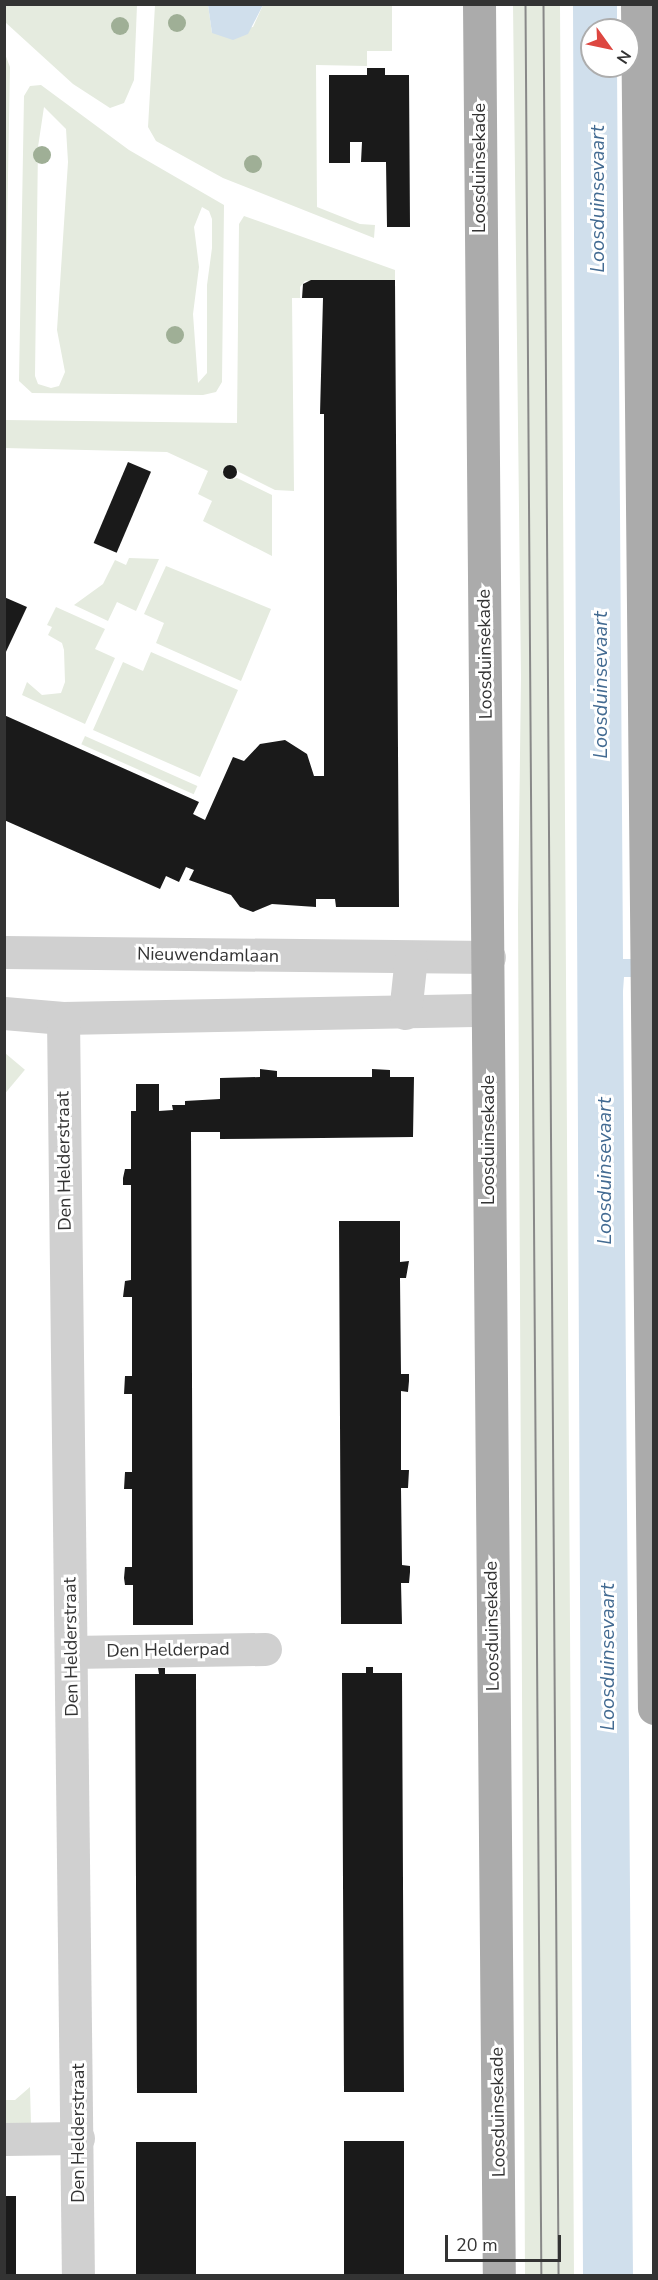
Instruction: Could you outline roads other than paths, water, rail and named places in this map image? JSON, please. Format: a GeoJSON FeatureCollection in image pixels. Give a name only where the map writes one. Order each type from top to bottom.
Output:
{"type":"FeatureCollection","features":[{"type":"Feature","properties":{"kind":"main road","name":"Loosduinsekade"},"geometry":{"type":"LineString","coordinates":[[479,4],[499,2276]]}},
{"type":"Feature","properties":{"kind":"main road"},"geometry":{"type":"LineString","coordinates":[[637,4],[648,844],[645,995],[654,1708]]}},
{"type":"Feature","properties":{"kind":"street","name":"Nieuwendamlaan"},"geometry":{"type":"LineString","coordinates":[[4,952],[489,957]]}},
{"type":"Feature","properties":{"kind":"street"},"geometry":{"type":"LineString","coordinates":[[405,1013],[411,957]]}},
{"type":"Feature","properties":{"kind":"street"},"geometry":{"type":"LineString","coordinates":[[4,1013],[63,1018],[405,1013],[440,1008],[487,1010]]}},
{"type":"Feature","properties":{"kind":"street","name":"Den Helderstraat"},"geometry":{"type":"LineString","coordinates":[[63,1018],[78,2276]]}},
{"type":"Feature","properties":{"kind":"street","name":"Den Helderpad"},"geometry":{"type":"LineString","coordinates":[[71,1652],[265,1648]]}},
{"type":"Feature","properties":{"kind":"street"},"geometry":{"type":"LineString","coordinates":[[4,2139],[78,2138]]}},
{"type":"Feature","properties":{"kind":"water"},"geometry":{"type":"Polygon","coordinates":[[[208,4],[263,5],[248,34],[233,40],[212,33],[208,4]]]}},
{"type":"Feature","properties":{"kind":"water","name":"Loosduinsevaart"},"geometry":{"type":"Polygon","coordinates":[[[573,5],[617,5],[617,18],[580,18],[580,78],[617,78],[623,959],[654,959],[653,977],[624,977],[623,991],[633,2276],[583,2275],[573,5]]]}},
{"type":"Feature","properties":{"kind":"tram line"},"geometry":{"type":"LineString","coordinates":[[526,4],[542,2276]]}},
{"type":"Feature","properties":{"kind":"tram line"},"geometry":{"type":"LineString","coordinates":[[544,4],[559,2276]]}}]}
